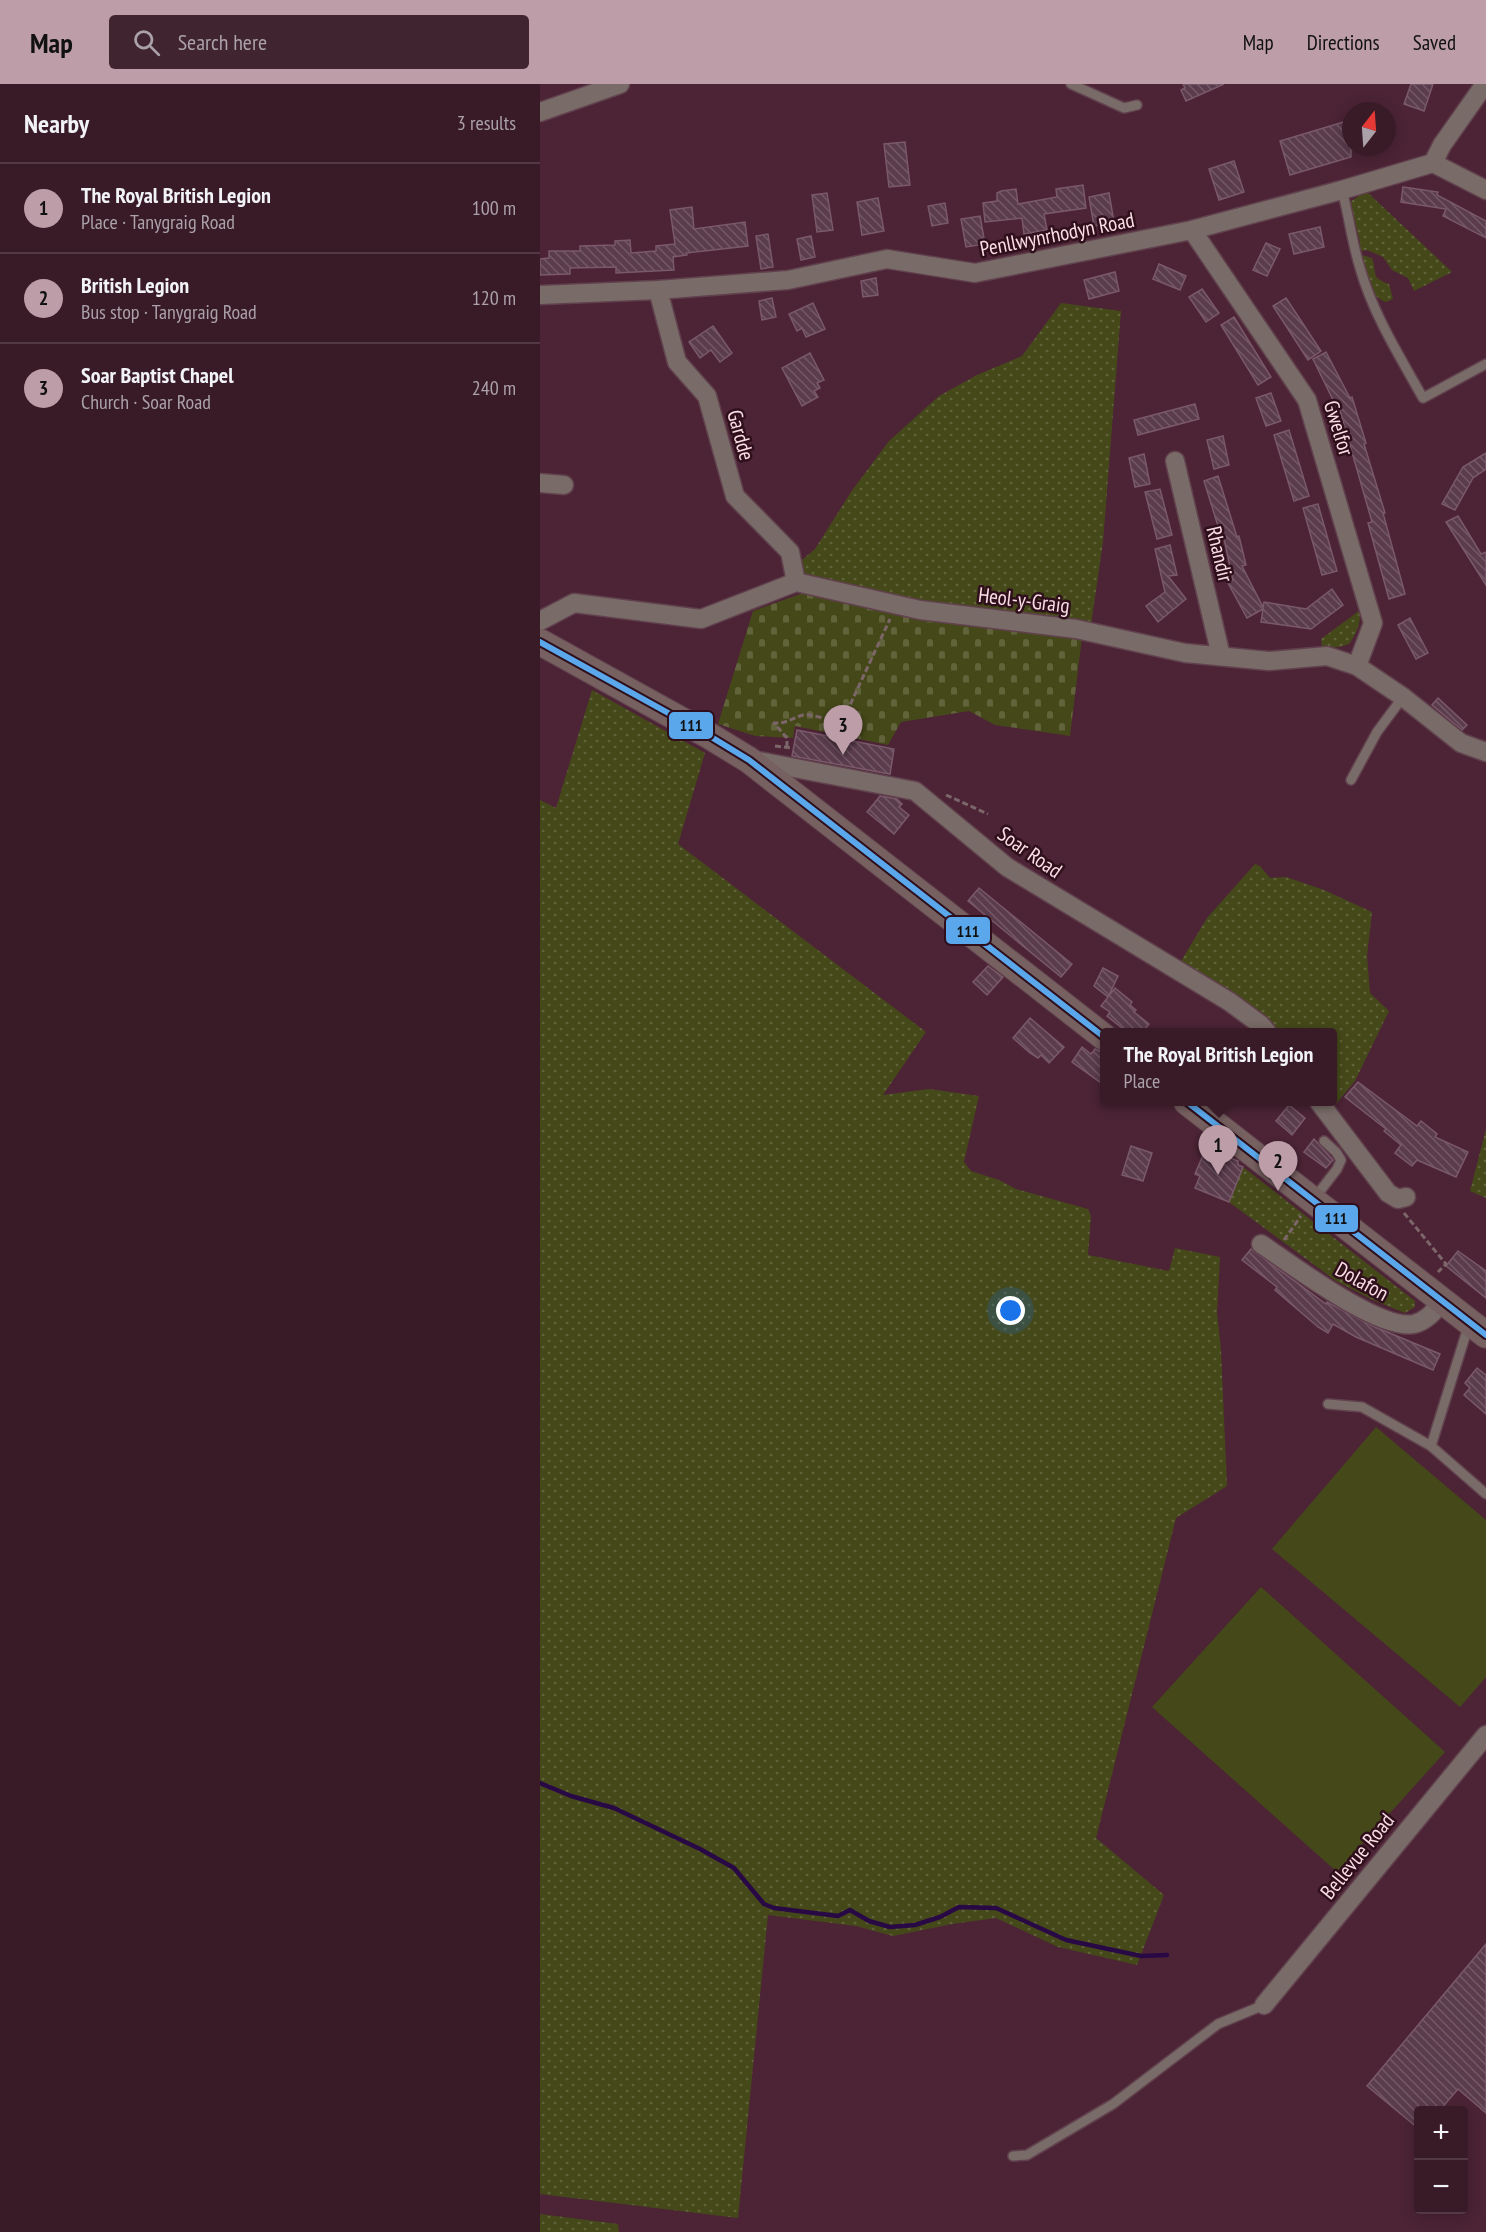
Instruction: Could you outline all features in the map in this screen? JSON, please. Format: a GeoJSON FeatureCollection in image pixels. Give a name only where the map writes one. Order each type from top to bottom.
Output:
{"type":"FeatureCollection","features":[{"type":"Feature","properties":{"kind":"main road"},"geometry":{"type":"LineString","coordinates":[[540,642],[749,760],[1100,1034]]}},
{"type":"Feature","properties":{"kind":"main road"},"geometry":{"type":"LineString","coordinates":[[1193,1106],[1313,1200],[1438,1290],[1478,1329]]}},
{"type":"Feature","properties":{"kind":"street"},"geometry":{"type":"LineString","coordinates":[[540,112],[620,84]]}},
{"type":"Feature","properties":{"kind":"street"},"geometry":{"type":"LineString","coordinates":[[1485,84],[1442,146],[1433,163],[1486,190]]}},
{"type":"Feature","properties":{"kind":"street","name":"Penllwynrhodyn Road"},"geometry":{"type":"LineString","coordinates":[[540,295],[658,290],[788,280],[887,259],[975,273],[1192,230],[1433,163]]}},
{"type":"Feature","properties":{"kind":"street","name":"Gwelfor"},"geometry":{"type":"LineString","coordinates":[[1192,230],[1307,400],[1373,623],[1357,666]]}},
{"type":"Feature","properties":{"kind":"street","name":"Gardde"},"geometry":{"type":"LineString","coordinates":[[658,290],[677,362],[707,396],[735,496],[790,552],[796,582]]}},
{"type":"Feature","properties":{"kind":"street","name":"Rhandir"},"geometry":{"type":"LineString","coordinates":[[1175,461],[1221,656]]}},
{"type":"Feature","properties":{"kind":"street"},"geometry":{"type":"LineString","coordinates":[[540,483],[564,485]]}},
{"type":"Feature","properties":{"kind":"street"},"geometry":{"type":"LineString","coordinates":[[540,621],[574,603],[701,619],[796,582]]}},
{"type":"Feature","properties":{"kind":"street","name":"Heol-y-Graig"},"geometry":{"type":"LineString","coordinates":[[796,582],[919,615],[1076,629],[1149,647],[1185,653],[1269,661],[1327,656],[1357,666],[1403,697],[1461,743],[1486,752]]}},
{"type":"Feature","properties":{"kind":"street","name":"Soar Road"},"geometry":{"type":"LineString","coordinates":[[749,760],[915,791],[1007,867],[1230,1002],[1264,1028]]}},
{"type":"Feature","properties":{"kind":"street"},"geometry":{"type":"LineString","coordinates":[[1323,1106],[1388,1193],[1398,1199],[1406,1197]]}},
{"type":"Feature","properties":{"kind":"street","name":"Dolafon"},"geometry":{"type":"LineString","coordinates":[[1267,1248],[1368,1312],[1397,1324],[1415,1324],[1429,1317],[1438,1290]]}},
{"type":"Feature","properties":{"kind":"street","name":"Bellevue Road"},"geometry":{"type":"LineString","coordinates":[[1264,2006],[1486,1734]]}},
{"type":"Feature","properties":{"kind":"lane"},"geometry":{"type":"LineString","coordinates":[[1071,84],[1124,108],[1137,105]]}},
{"type":"Feature","properties":{"kind":"lane"},"geometry":{"type":"LineString","coordinates":[[1342,190],[1360,269],[1366,285],[1394,348],[1423,398],[1486,364]]}},
{"type":"Feature","properties":{"kind":"lane"},"geometry":{"type":"LineString","coordinates":[[1351,780],[1377,732],[1403,697]]}},
{"type":"Feature","properties":{"kind":"lane"},"geometry":{"type":"LineString","coordinates":[[1313,1200],[1337,1169],[1341,1160],[1324,1141]]}},
{"type":"Feature","properties":{"kind":"lane"},"geometry":{"type":"LineString","coordinates":[[1431,1446],[1478,1329]]}},
{"type":"Feature","properties":{"kind":"lane"},"geometry":{"type":"LineString","coordinates":[[1328,1404],[1362,1407],[1431,1446],[1486,1494]]}},
{"type":"Feature","properties":{"kind":"lane"},"geometry":{"type":"LineString","coordinates":[[1013,2156],[1027,2156],[1113,2104],[1218,2024],[1264,2006]]}},
{"type":"Feature","properties":{"kind":"path"},"geometry":{"type":"LineString","coordinates":[[787,747],[787,738],[774,723],[788,723],[804,715],[831,721],[843,720],[891,616],[919,615]]}},
{"type":"Feature","properties":{"kind":"path"},"geometry":{"type":"LineString","coordinates":[[1388,1193],[1446,1264],[1438,1290]]}},
{"type":"Feature","properties":{"kind":"path"},"geometry":{"type":"LineString","coordinates":[[1267,1248],[1313,1200]]}},
{"type":"Feature","properties":{"kind":"green space"},"geometry":{"type":"Polygon","coordinates":[[[1366,191],[1452,272],[1414,291],[1408,278],[1392,270],[1383,257],[1367,250],[1360,251],[1350,202],[1366,191]]]}},
{"type":"Feature","properties":{"kind":"green space"},"geometry":{"type":"Polygon","coordinates":[[[1361,255],[1372,258],[1376,277],[1389,284],[1393,299],[1386,302],[1375,295],[1368,283],[1361,255]]]}},
{"type":"Feature","properties":{"kind":"green space"},"geometry":{"type":"Polygon","coordinates":[[[1061,303],[1121,311],[1103,542],[1091,625],[920,602],[802,576],[797,564],[815,549],[851,492],[889,441],[939,396],[977,375],[1022,356],[1061,303]]]}},
{"type":"Feature","properties":{"kind":"green space"},"geometry":{"type":"Polygon","coordinates":[[[803,593],[922,617],[1082,637],[1070,736],[995,725],[969,711],[901,722],[888,745],[795,726],[793,738],[755,736],[718,724],[753,611],[803,593]]]}},
{"type":"Feature","properties":{"kind":"green space"},"geometry":{"type":"Polygon","coordinates":[[[1359,611],[1358,628],[1349,644],[1322,648],[1321,639],[1359,611]]]}},
{"type":"Feature","properties":{"kind":"green space"},"geometry":{"type":"Polygon","coordinates":[[[592,690],[705,753],[678,844],[926,1032],[883,1095],[929,1089],[979,1096],[964,1162],[971,1171],[999,1180],[1016,1189],[1088,1209],[1091,1216],[1088,1255],[1169,1271],[1175,1248],[1220,1257],[1217,1313],[1221,1350],[1227,1486],[1176,1518],[1096,1838],[1164,1895],[1137,1965],[1058,1947],[996,1918],[893,1936],[856,1926],[768,1915],[738,2218],[540,2194],[540,800],[556,808],[592,690]]]}},
{"type":"Feature","properties":{"kind":"green space"},"geometry":{"type":"Polygon","coordinates":[[[1255,864],[1260,866],[1270,878],[1286,877],[1324,890],[1372,912],[1367,956],[1370,993],[1389,1011],[1355,1081],[1337,1103],[1337,1028],[1268,1028],[1181,961],[1207,918],[1255,864]]]}},
{"type":"Feature","properties":{"kind":"green space"},"geometry":{"type":"Polygon","coordinates":[[[1486,1129],[1486,1198],[1470,1191],[1486,1129]]]}},
{"type":"Feature","properties":{"kind":"green space"},"geometry":{"type":"Polygon","coordinates":[[[1243,1167],[1415,1301],[1415,1307],[1405,1313],[1336,1281],[1229,1202],[1243,1167]]]}},
{"type":"Feature","properties":{"kind":"green space"},"geometry":{"type":"Polygon","coordinates":[[[1376,1427],[1486,1520],[1486,1677],[1460,1707],[1272,1549],[1376,1427]]]}},
{"type":"Feature","properties":{"kind":"green space"},"geometry":{"type":"Polygon","coordinates":[[[1261,1587],[1445,1752],[1337,1872],[1152,1707],[1261,1587]]]}},
{"type":"Feature","properties":{"kind":"green space"},"geometry":{"type":"Polygon","coordinates":[[[540,2214],[618,2224],[619,2232],[540,2232],[540,2214]]]}},
{"type":"Feature","properties":{"kind":"building"},"geometry":{"type":"Polygon","coordinates":[[[1183,84],[1224,84],[1186,101],[1181,90],[1185,88],[1183,84]]]}},
{"type":"Feature","properties":{"kind":"building"},"geometry":{"type":"Polygon","coordinates":[[[1411,84],[1433,84],[1424,111],[1404,104],[1411,84]]]}},
{"type":"Feature","properties":{"kind":"building"},"geometry":{"type":"Polygon","coordinates":[[[1342,122],[1342,156],[1351,157],[1290,175],[1280,141],[1342,122]]]}},
{"type":"Feature","properties":{"kind":"building"},"geometry":{"type":"Polygon","coordinates":[[[905,142],[910,185],[889,187],[884,144],[905,142]]]}},
{"type":"Feature","properties":{"kind":"building"},"geometry":{"type":"Polygon","coordinates":[[[1234,161],[1244,192],[1219,200],[1209,169],[1234,161]]]}},
{"type":"Feature","properties":{"kind":"building"},"geometry":{"type":"Polygon","coordinates":[[[1083,185],[1086,208],[1044,214],[1047,230],[1024,234],[1022,218],[985,222],[983,203],[997,201],[997,193],[1001,191],[1016,189],[1018,204],[1057,197],[1056,189],[1083,185]]]}},
{"type":"Feature","properties":{"kind":"building"},"geometry":{"type":"Polygon","coordinates":[[[1403,187],[1438,192],[1437,195],[1486,221],[1486,238],[1443,216],[1446,209],[1401,202],[1403,187]]]}},
{"type":"Feature","properties":{"kind":"building"},"geometry":{"type":"Polygon","coordinates":[[[827,193],[833,230],[817,232],[812,195],[827,193]]]}},
{"type":"Feature","properties":{"kind":"building"},"geometry":{"type":"Polygon","coordinates":[[[1109,193],[1114,222],[1094,226],[1089,197],[1109,193]]]}},
{"type":"Feature","properties":{"kind":"building"},"geometry":{"type":"Polygon","coordinates":[[[878,198],[884,231],[862,235],[857,202],[878,198]]]}},
{"type":"Feature","properties":{"kind":"building"},"geometry":{"type":"Polygon","coordinates":[[[945,203],[948,223],[932,226],[928,206],[945,203]]]}},
{"type":"Feature","properties":{"kind":"building"},"geometry":{"type":"Polygon","coordinates":[[[692,207],[694,229],[745,222],[748,246],[686,253],[687,255],[673,257],[674,270],[616,273],[616,267],[570,268],[570,274],[540,275],[540,259],[549,258],[549,251],[580,251],[580,246],[615,245],[615,241],[630,240],[631,253],[656,251],[656,246],[675,244],[670,210],[692,207]]]}},
{"type":"Feature","properties":{"kind":"building"},"geometry":{"type":"Polygon","coordinates":[[[980,216],[985,244],[966,247],[961,219],[980,216]]]}},
{"type":"Feature","properties":{"kind":"building"},"geometry":{"type":"Polygon","coordinates":[[[1320,227],[1324,247],[1294,254],[1289,234],[1320,227]]]}},
{"type":"Feature","properties":{"kind":"building"},"geometry":{"type":"Polygon","coordinates":[[[768,234],[773,267],[761,269],[756,236],[768,234]]]}},
{"type":"Feature","properties":{"kind":"building"},"geometry":{"type":"Polygon","coordinates":[[[811,236],[815,257],[801,260],[797,239],[811,236]]]}},
{"type":"Feature","properties":{"kind":"building"},"geometry":{"type":"Polygon","coordinates":[[[1266,243],[1280,249],[1267,276],[1253,270],[1266,243]]]}},
{"type":"Feature","properties":{"kind":"building"},"geometry":{"type":"Polygon","coordinates":[[[1159,264],[1186,276],[1180,290],[1153,279],[1159,264]]]}},
{"type":"Feature","properties":{"kind":"building"},"geometry":{"type":"Polygon","coordinates":[[[1115,272],[1119,291],[1089,299],[1084,280],[1115,272]]]}},
{"type":"Feature","properties":{"kind":"building"},"geometry":{"type":"Polygon","coordinates":[[[876,278],[878,295],[863,297],[861,281],[876,278]]]}},
{"type":"Feature","properties":{"kind":"building"},"geometry":{"type":"Polygon","coordinates":[[[1202,289],[1219,313],[1206,322],[1189,297],[1202,289]]]}},
{"type":"Feature","properties":{"kind":"building"},"geometry":{"type":"Polygon","coordinates":[[[772,298],[776,317],[762,320],[759,301],[772,298]]]}},
{"type":"Feature","properties":{"kind":"building"},"geometry":{"type":"Polygon","coordinates":[[[1286,298],[1321,351],[1308,360],[1273,306],[1286,298]]]}},
{"type":"Feature","properties":{"kind":"building"},"geometry":{"type":"Polygon","coordinates":[[[813,303],[825,329],[806,337],[802,328],[797,331],[789,314],[813,303]]]}},
{"type":"Feature","properties":{"kind":"building"},"geometry":{"type":"Polygon","coordinates":[[[1234,317],[1271,377],[1258,385],[1221,325],[1234,317]]]}},
{"type":"Feature","properties":{"kind":"building"},"geometry":{"type":"Polygon","coordinates":[[[713,326],[732,353],[720,362],[711,350],[700,358],[689,342],[713,326]]]}},
{"type":"Feature","properties":{"kind":"building"},"geometry":{"type":"Polygon","coordinates":[[[1326,352],[1350,398],[1352,397],[1385,513],[1383,513],[1405,594],[1389,599],[1368,523],[1372,522],[1337,400],[1334,402],[1313,359],[1326,352]]]}},
{"type":"Feature","properties":{"kind":"building"},"geometry":{"type":"Polygon","coordinates":[[[810,353],[824,380],[817,383],[820,388],[814,391],[818,397],[802,406],[782,368],[810,353]]]}},
{"type":"Feature","properties":{"kind":"building"},"geometry":{"type":"Polygon","coordinates":[[[1271,393],[1281,421],[1266,426],[1256,398],[1271,393]]]}},
{"type":"Feature","properties":{"kind":"building"},"geometry":{"type":"Polygon","coordinates":[[[1195,404],[1199,419],[1138,435],[1134,420],[1195,404]]]}},
{"type":"Feature","properties":{"kind":"building"},"geometry":{"type":"Polygon","coordinates":[[[1289,430],[1309,496],[1294,501],[1274,435],[1289,430]]]}},
{"type":"Feature","properties":{"kind":"building"},"geometry":{"type":"Polygon","coordinates":[[[1223,436],[1229,465],[1214,469],[1207,440],[1223,436]]]}},
{"type":"Feature","properties":{"kind":"building"},"geometry":{"type":"Polygon","coordinates":[[[1486,453],[1486,469],[1473,478],[1455,510],[1442,504],[1463,467],[1486,453]]]}},
{"type":"Feature","properties":{"kind":"building"},"geometry":{"type":"Polygon","coordinates":[[[1144,454],[1150,484],[1135,487],[1129,458],[1144,454]]]}},
{"type":"Feature","properties":{"kind":"building"},"geometry":{"type":"Polygon","coordinates":[[[1218,476],[1237,537],[1239,536],[1246,565],[1242,566],[1263,607],[1264,602],[1306,609],[1332,589],[1343,605],[1311,629],[1261,622],[1263,609],[1247,618],[1228,583],[1233,580],[1221,525],[1218,526],[1204,481],[1218,476]]]}},
{"type":"Feature","properties":{"kind":"building"},"geometry":{"type":"Polygon","coordinates":[[[1160,489],[1172,535],[1157,539],[1145,492],[1160,489]]]}},
{"type":"Feature","properties":{"kind":"building"},"geometry":{"type":"Polygon","coordinates":[[[1318,504],[1337,571],[1322,575],[1303,508],[1318,504]]]}},
{"type":"Feature","properties":{"kind":"building"},"geometry":{"type":"Polygon","coordinates":[[[1458,516],[1481,554],[1486,552],[1486,585],[1446,522],[1458,516]]]}},
{"type":"Feature","properties":{"kind":"building"},"geometry":{"type":"Polygon","coordinates":[[[1170,545],[1177,575],[1168,576],[1186,599],[1158,622],[1146,606],[1165,592],[1155,549],[1170,545]]]}},
{"type":"Feature","properties":{"kind":"building"},"geometry":{"type":"Polygon","coordinates":[[[1410,618],[1428,653],[1416,659],[1398,625],[1410,618]]]}},
{"type":"Feature","properties":{"kind":"building"},"geometry":{"type":"Polygon","coordinates":[[[1438,698],[1467,725],[1462,730],[1432,705],[1438,698]]]}},
{"type":"Feature","properties":{"kind":"building"},"geometry":{"type":"Polygon","coordinates":[[[797,730],[894,749],[890,774],[792,756],[797,730]]]}},
{"type":"Feature","properties":{"kind":"building"},"geometry":{"type":"Polygon","coordinates":[[[880,796],[897,799],[902,804],[899,807],[909,815],[894,834],[867,812],[880,796]]]}},
{"type":"Feature","properties":{"kind":"building"},"geometry":{"type":"Polygon","coordinates":[[[979,888],[1072,964],[1061,977],[968,901],[979,888]]]}},
{"type":"Feature","properties":{"kind":"building"},"geometry":{"type":"Polygon","coordinates":[[[988,966],[1003,977],[987,995],[973,982],[988,966]]]}},
{"type":"Feature","properties":{"kind":"building"},"geometry":{"type":"Polygon","coordinates":[[[1103,968],[1118,976],[1108,997],[1094,986],[1103,968]]]}},
{"type":"Feature","properties":{"kind":"building"},"geometry":{"type":"Polygon","coordinates":[[[1115,988],[1132,1002],[1130,1005],[1136,1010],[1134,1012],[1149,1024],[1146,1028],[1122,1028],[1107,1016],[1110,1012],[1101,1006],[1115,988]]]}},
{"type":"Feature","properties":{"kind":"building"},"geometry":{"type":"Polygon","coordinates":[[[1030,1018],[1064,1047],[1049,1063],[1041,1055],[1038,1058],[1030,1053],[1013,1038],[1030,1018]]]}},
{"type":"Feature","properties":{"kind":"building"},"geometry":{"type":"Polygon","coordinates":[[[1082,1047],[1091,1054],[1095,1049],[1100,1051],[1100,1082],[1072,1062],[1082,1047]]]}},
{"type":"Feature","properties":{"kind":"building"},"geometry":{"type":"Polygon","coordinates":[[[1358,1082],[1417,1126],[1421,1121],[1437,1134],[1435,1137],[1468,1152],[1456,1177],[1417,1160],[1412,1166],[1395,1153],[1401,1145],[1384,1131],[1386,1129],[1345,1097],[1358,1082]]]}},
{"type":"Feature","properties":{"kind":"building"},"geometry":{"type":"Polygon","coordinates":[[[1288,1106],[1305,1118],[1292,1135],[1276,1121],[1288,1106]]]}},
{"type":"Feature","properties":{"kind":"building"},"geometry":{"type":"Polygon","coordinates":[[[1314,1139],[1333,1160],[1326,1168],[1304,1152],[1314,1139]]]}},
{"type":"Feature","properties":{"kind":"building"},"geometry":{"type":"Polygon","coordinates":[[[1131,1146],[1152,1153],[1143,1181],[1122,1175],[1131,1146]]]}},
{"type":"Feature","properties":{"kind":"building"},"geometry":{"type":"Polygon","coordinates":[[[1206,1148],[1238,1161],[1238,1165],[1243,1167],[1229,1202],[1195,1188],[1200,1176],[1195,1174],[1206,1148]]]}},
{"type":"Feature","properties":{"kind":"building"},"geometry":{"type":"Polygon","coordinates":[[[1251,1249],[1326,1304],[1327,1302],[1375,1327],[1440,1354],[1433,1370],[1356,1337],[1333,1324],[1328,1333],[1318,1327],[1275,1290],[1277,1287],[1242,1260],[1251,1249]]]}},
{"type":"Feature","properties":{"kind":"building"},"geometry":{"type":"Polygon","coordinates":[[[1458,1251],[1486,1271],[1486,1298],[1446,1266],[1458,1251]]]}},
{"type":"Feature","properties":{"kind":"building"},"geometry":{"type":"Polygon","coordinates":[[[1477,1368],[1486,1375],[1486,1414],[1464,1395],[1470,1388],[1465,1383],[1477,1368]]]}},
{"type":"Feature","properties":{"kind":"building"},"geometry":{"type":"Polygon","coordinates":[[[1486,1944],[1486,2113],[1458,2089],[1443,2106],[1414,2106],[1414,2125],[1367,2086],[1486,1944]]]}},
{"type":"Feature","properties":{"kind":"waterway"},"geometry":{"type":"LineString","coordinates":[[540,1783],[571,1796],[614,1808],[700,1849],[734,1868],[764,1904],[774,1908],[838,1916],[850,1910],[869,1921],[890,1927],[915,1925],[940,1917],[959,1907],[996,1908],[1066,1940],[1141,1956],[1167,1955]]}},
{"type":"Feature","properties":{"kind":"transit line","name":"111"},"geometry":{"type":"LineString","coordinates":[[540,642],[749,760],[1100,1034]]}},
{"type":"Feature","properties":{"kind":"transit line","name":"111"},"geometry":{"type":"LineString","coordinates":[[1192,1106],[1486,1335]]}},
{"type":"Feature","properties":{"kind":"place","name":"Soar Baptist Chapel"},"geometry":{"type":"Point","coordinates":[843,755]}},
{"type":"Feature","properties":{"kind":"place","name":"The Royal British Legion"},"geometry":{"type":"Point","coordinates":[1218,1175]}},
{"type":"Feature","properties":{"kind":"place","name":"British Legion"},"geometry":{"type":"Point","coordinates":[1278,1191]}}]}
